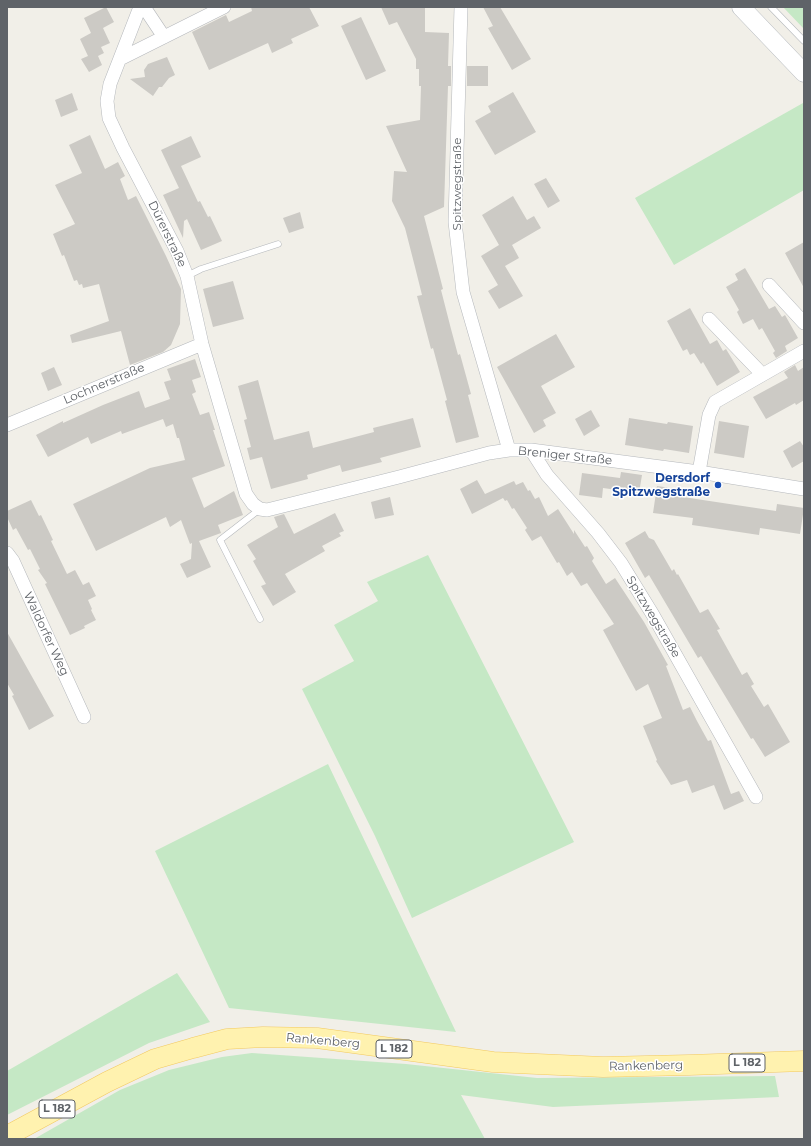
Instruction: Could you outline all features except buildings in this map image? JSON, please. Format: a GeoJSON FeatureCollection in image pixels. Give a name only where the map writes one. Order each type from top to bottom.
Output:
{"type":"FeatureCollection","features":[{"type":"Feature","properties":{"kind":"main road"},"geometry":{"type":"LineString","coordinates":[[741,7],[804,74]]}},
{"type":"Feature","properties":{"kind":"main road","name":"Rankenberg"},"geometry":{"type":"LineString","coordinates":[[7,1136],[107,1082],[155,1059],[228,1039],[264,1036],[316,1038],[493,1062],[596,1066],[689,1065],[804,1061]]}},
{"type":"Feature","properties":{"kind":"street","name":"Dürerstraße"},"geometry":{"type":"LineString","coordinates":[[140,7],[110,84],[108,101],[109,118],[123,148],[177,250],[187,276],[202,344],[246,494],[253,504],[260,509]]}},
{"type":"Feature","properties":{"kind":"street"},"geometry":{"type":"LineString","coordinates":[[144,7],[164,37]]}},
{"type":"Feature","properties":{"kind":"street"},"geometry":{"type":"LineString","coordinates":[[120,59],[224,7]]}},
{"type":"Feature","properties":{"kind":"street","name":"Spitzwegstraße"},"geometry":{"type":"LineString","coordinates":[[461,7],[455,222],[463,292],[509,450]]}},
{"type":"Feature","properties":{"kind":"street"},"geometry":{"type":"LineString","coordinates":[[769,285],[804,323]]}},
{"type":"Feature","properties":{"kind":"street"},"geometry":{"type":"LineString","coordinates":[[709,320],[762,374]]}},
{"type":"Feature","properties":{"kind":"street","name":"Lochnerstraße"},"geometry":{"type":"LineString","coordinates":[[7,425],[202,344]]}},
{"type":"Feature","properties":{"kind":"street"},"geometry":{"type":"LineString","coordinates":[[699,472],[709,415],[715,402],[804,350]]}},
{"type":"Feature","properties":{"kind":"street","name":"Breniger Straße"},"geometry":{"type":"LineString","coordinates":[[260,509],[267,510],[489,453],[509,450],[531,450],[699,472],[804,489]]}},
{"type":"Feature","properties":{"kind":"street","name":"Spitzwegstraße"},"geometry":{"type":"LineString","coordinates":[[531,450],[546,475],[598,533],[621,563],[653,615],[756,797]]}},
{"type":"Feature","properties":{"kind":"street","name":"Waldorfer Weg"},"geometry":{"type":"LineString","coordinates":[[7,553],[13,561],[84,717]]}},
{"type":"Feature","properties":{"kind":"lane"},"geometry":{"type":"LineString","coordinates":[[771,7],[804,41]]}},
{"type":"Feature","properties":{"kind":"lane"},"geometry":{"type":"LineString","coordinates":[[187,276],[201,269],[278,244]]}},
{"type":"Feature","properties":{"kind":"lane"},"geometry":{"type":"LineString","coordinates":[[260,509],[220,540],[260,619]]}},
{"type":"Feature","properties":{"kind":"green space"},"geometry":{"type":"Polygon","coordinates":[[[783,7],[804,7],[804,29],[783,7]]]}},
{"type":"Feature","properties":{"kind":"green space"},"geometry":{"type":"Polygon","coordinates":[[[803,103],[804,190],[674,265],[635,198],[803,103]]]}},
{"type":"Feature","properties":{"kind":"green space"},"geometry":{"type":"Polygon","coordinates":[[[428,555],[574,842],[412,918],[375,836],[302,689],[354,661],[334,625],[378,601],[367,582],[428,555]]]}},
{"type":"Feature","properties":{"kind":"green space"},"geometry":{"type":"Polygon","coordinates":[[[328,764],[456,1032],[229,1008],[155,851],[328,764]]]}},
{"type":"Feature","properties":{"kind":"green space"},"geometry":{"type":"Polygon","coordinates":[[[177,973],[210,1022],[149,1043],[7,1115],[7,1071],[177,973]]]}},
{"type":"Feature","properties":{"kind":"green space"},"geometry":{"type":"Polygon","coordinates":[[[252,1053],[406,1064],[537,1078],[775,1076],[779,1097],[553,1107],[461,1095],[485,1139],[34,1139],[120,1090],[169,1070],[222,1057],[252,1053]]]}},
{"type":"Feature","properties":{"kind":"place","name":"Dersdorf Spitzwegstraße"},"geometry":{"type":"Point","coordinates":[718,485]}}]}
